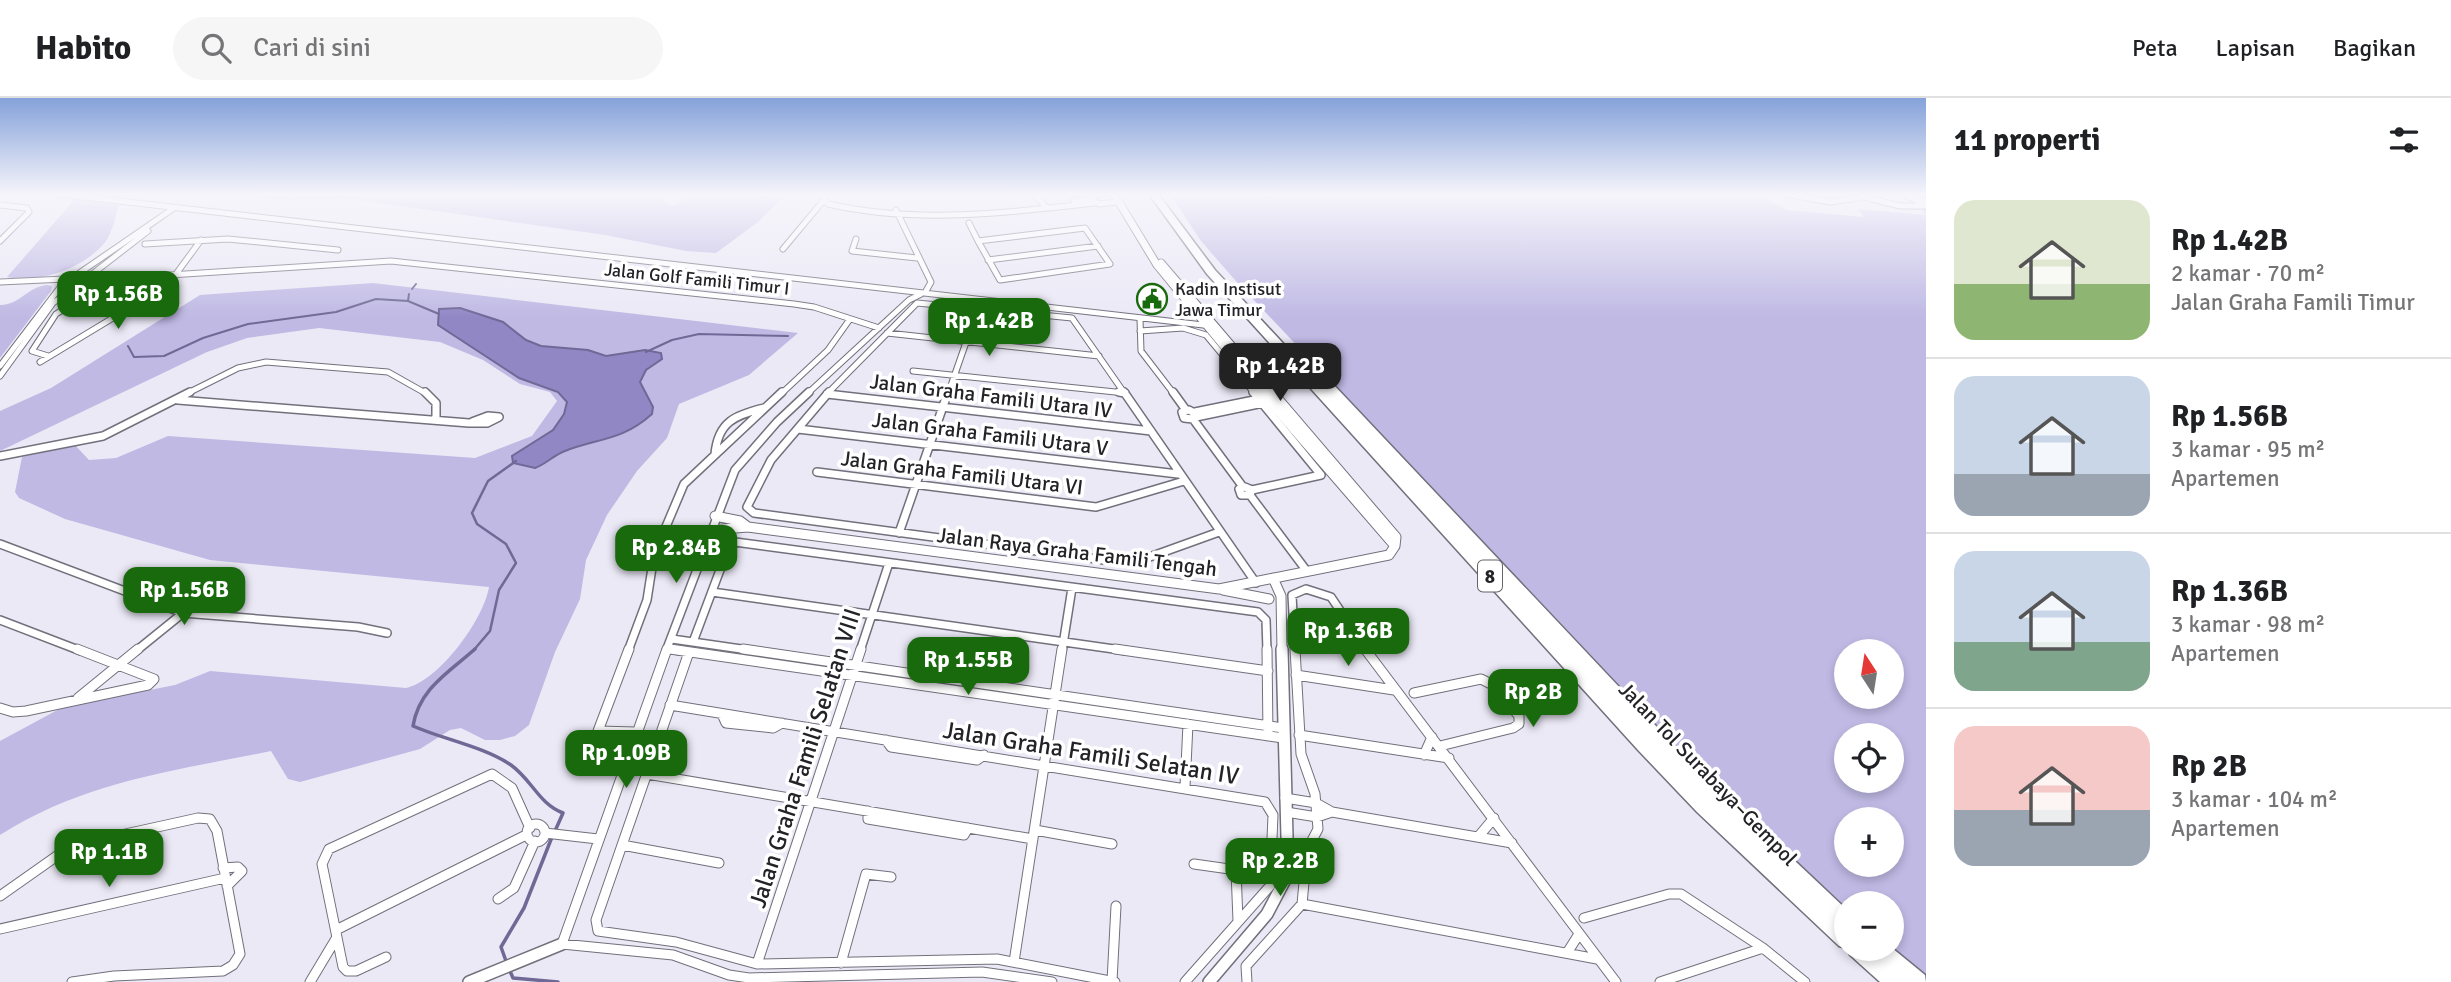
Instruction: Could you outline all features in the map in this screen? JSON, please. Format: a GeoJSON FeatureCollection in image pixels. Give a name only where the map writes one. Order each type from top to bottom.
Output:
{"type":"FeatureCollection","features":[{"type":"Feature","properties":{"kind":"highway","name":"Jalan Tol Surabaya–Gempol"},"geometry":{"type":"LineString","coordinates":[[1184,235],[1211,272],[1644,745],[1703,807],[1834,928]]}},
{"type":"Feature","properties":{"kind":"highway","name":"Jalan Tol Surabaya–Gempol"},"geometry":{"type":"LineString","coordinates":[[1192,235],[1227,277],[1683,766],[1834,911]]}},
{"type":"Feature","properties":{"kind":"highway"},"geometry":{"type":"LineString","coordinates":[[1872,961],[1895,982]]}},
{"type":"Feature","properties":{"kind":"highway"},"geometry":{"type":"LineString","coordinates":[[1893,961],[1919,982]]}},
{"type":"Feature","properties":{"kind":"street"},"geometry":{"type":"LineString","coordinates":[[0,366],[62,283],[136,235]]}},
{"type":"Feature","properties":{"kind":"street"},"geometry":{"type":"LineString","coordinates":[[0,376],[53,303],[143,235]]}},
{"type":"Feature","properties":{"kind":"street"},"geometry":{"type":"LineString","coordinates":[[429,235],[847,284],[978,308],[1072,318],[1178,474],[1279,611]]}},
{"type":"Feature","properties":{"kind":"street"},"geometry":{"type":"LineString","coordinates":[[783,249],[795,235]]}},
{"type":"Feature","properties":{"kind":"street"},"geometry":{"type":"LineString","coordinates":[[907,235],[930,282],[922,296],[827,394],[771,460],[748,511],[1119,562],[1144,559],[1219,532]]}},
{"type":"Feature","properties":{"kind":"street"},"geometry":{"type":"LineString","coordinates":[[975,235],[1000,280],[1110,265],[1090,235]]}},
{"type":"Feature","properties":{"kind":"street"},"geometry":{"type":"LineString","coordinates":[[978,241],[1025,235]]}},
{"type":"Feature","properties":{"kind":"street"},"geometry":{"type":"LineString","coordinates":[[1139,235],[1203,324],[1318,451]]}},
{"type":"Feature","properties":{"kind":"street"},"geometry":{"type":"LineString","coordinates":[[145,244],[228,239],[338,250]]}},
{"type":"Feature","properties":{"kind":"street"},"geometry":{"type":"LineString","coordinates":[[856,239],[852,251],[917,258]]}},
{"type":"Feature","properties":{"kind":"street"},"geometry":{"type":"LineString","coordinates":[[40,362],[141,301],[177,274],[201,240]]}},
{"type":"Feature","properties":{"kind":"street"},"geometry":{"type":"LineString","coordinates":[[988,260],[1098,246]]}},
{"type":"Feature","properties":{"kind":"street"},"geometry":{"type":"LineString","coordinates":[[900,257],[913,250]]}},
{"type":"Feature","properties":{"kind":"street","name":"Jalan Golf Famili Timur I"},"geometry":{"type":"LineString","coordinates":[[91,277],[391,261],[794,304],[850,319],[888,334],[1099,356]]}},
{"type":"Feature","properties":{"kind":"street"},"geometry":{"type":"LineString","coordinates":[[1156,261],[1164,265],[1214,323],[1318,451]]}},
{"type":"Feature","properties":{"kind":"street"},"geometry":{"type":"LineString","coordinates":[[78,274],[91,277]]}},
{"type":"Feature","properties":{"kind":"street"},"geometry":{"type":"LineString","coordinates":[[0,282],[42,281],[76,287]]}},
{"type":"Feature","properties":{"kind":"street"},"geometry":{"type":"LineString","coordinates":[[847,284],[908,296],[1214,323]]}},
{"type":"Feature","properties":{"kind":"street"},"geometry":{"type":"LineString","coordinates":[[49,356],[32,351],[56,314],[96,289]]}},
{"type":"Feature","properties":{"kind":"street"},"geometry":{"type":"LineString","coordinates":[[562,944],[635,732],[672,639],[715,516],[735,470],[752,447],[877,329],[908,296]]}},
{"type":"Feature","properties":{"kind":"street"},"geometry":{"type":"LineString","coordinates":[[922,296],[1173,321]]}},
{"type":"Feature","properties":{"kind":"street"},"geometry":{"type":"LineString","coordinates":[[899,533],[978,308]]}},
{"type":"Feature","properties":{"kind":"street"},"geometry":{"type":"LineString","coordinates":[[635,732],[598,732],[647,600],[654,555],[684,484],[828,350],[850,319]]}},
{"type":"Feature","properties":{"kind":"street"},"geometry":{"type":"LineString","coordinates":[[1140,319],[1141,351],[1186,410],[1182,416],[1195,416],[1261,401]]}},
{"type":"Feature","properties":{"kind":"street"},"geometry":{"type":"LineString","coordinates":[[1140,331],[1183,328],[1203,333],[1321,475],[1251,493],[1239,493],[1243,487],[1195,416]]}},
{"type":"Feature","properties":{"kind":"street"},"geometry":{"type":"LineString","coordinates":[[0,456],[103,436],[238,368],[281,362],[398,375],[432,398],[436,403],[436,419]]}},
{"type":"Feature","properties":{"kind":"street"},"geometry":{"type":"LineString","coordinates":[[913,371],[1125,394]]}},
{"type":"Feature","properties":{"kind":"street","name":"Jalan Graha Famili Utara IV"},"geometry":{"type":"LineString","coordinates":[[827,394],[1151,431]]}},
{"type":"Feature","properties":{"kind":"street"},"geometry":{"type":"LineString","coordinates":[[176,400],[472,422]]}},
{"type":"Feature","properties":{"kind":"street"},"geometry":{"type":"LineString","coordinates":[[715,454],[716,436],[726,421],[766,407]]}},
{"type":"Feature","properties":{"kind":"street","name":"Jalan Graha Famili Utara V"},"geometry":{"type":"LineString","coordinates":[[798,429],[1178,474]]}},
{"type":"Feature","properties":{"kind":"street","name":"Jalan Raya Graha Famili Tengah"},"geometry":{"type":"LineString","coordinates":[[710,530],[748,527],[1219,589],[1388,555],[1395,546],[1385,538],[1318,451]]}},
{"type":"Feature","properties":{"kind":"street","name":"Jalan Graha Famili Utara VI"},"geometry":{"type":"LineString","coordinates":[[817,472],[1096,507],[1184,481]]}},
{"type":"Feature","properties":{"kind":"street"},"geometry":{"type":"LineString","coordinates":[[1251,493],[1306,570]]}},
{"type":"Feature","properties":{"kind":"street","name":"Jalan Raya Graha Famili Tengah"},"geometry":{"type":"LineString","coordinates":[[715,516],[740,521],[748,527]]}},
{"type":"Feature","properties":{"kind":"street"},"geometry":{"type":"LineString","coordinates":[[693,642],[729,546],[735,542],[1258,612],[1264,615],[1266,620],[1268,736]]}},
{"type":"Feature","properties":{"kind":"street"},"geometry":{"type":"LineString","coordinates":[[0,544],[183,613],[358,627],[387,633]]}},
{"type":"Feature","properties":{"kind":"street","name":"Jalan Graha Famili Selatan VIII"},"geometry":{"type":"LineString","coordinates":[[757,964],[889,564]]}},
{"type":"Feature","properties":{"kind":"street"},"geometry":{"type":"LineString","coordinates":[[1209,982],[1286,887],[1280,592],[1273,578]]}},
{"type":"Feature","properties":{"kind":"street"},"geometry":{"type":"LineString","coordinates":[[1014,962],[1072,588]]}},
{"type":"Feature","properties":{"kind":"street"},"geometry":{"type":"LineString","coordinates":[[1219,589],[1242,596],[1269,599]]}},
{"type":"Feature","properties":{"kind":"street"},"geometry":{"type":"LineString","coordinates":[[1247,982],[1246,966],[1302,904],[1306,853],[1317,833],[1317,803],[1302,762],[1299,735],[1292,596],[1303,589],[1323,592],[1331,597],[1381,673],[1440,746],[1616,982]]}},
{"type":"Feature","properties":{"kind":"street"},"geometry":{"type":"LineString","coordinates":[[712,593],[1268,671]]}},
{"type":"Feature","properties":{"kind":"street"},"geometry":{"type":"LineString","coordinates":[[75,701],[183,613]]}},
{"type":"Feature","properties":{"kind":"street"},"geometry":{"type":"LineString","coordinates":[[0,620],[153,681],[148,685],[13,712],[0,708]]}},
{"type":"Feature","properties":{"kind":"street"},"geometry":{"type":"LineString","coordinates":[[672,639],[854,671]]}},
{"type":"Feature","properties":{"kind":"street"},"geometry":{"type":"LineString","coordinates":[[668,649],[1268,726],[1283,733]]}},
{"type":"Feature","properties":{"kind":"street"},"geometry":{"type":"LineString","coordinates":[[689,652],[596,920],[598,931],[676,942],[757,964],[997,959],[1113,982],[1116,906]]}},
{"type":"Feature","properties":{"kind":"street"},"geometry":{"type":"LineString","coordinates":[[1373,686],[1381,673]]}},
{"type":"Feature","properties":{"kind":"street"},"geometry":{"type":"LineString","coordinates":[[1296,675],[1395,690]]}},
{"type":"Feature","properties":{"kind":"street"},"geometry":{"type":"LineString","coordinates":[[1414,693],[1474,679],[1485,680],[1493,684],[1519,716],[1519,724],[1513,728],[1440,746]]}},
{"type":"Feature","properties":{"kind":"street"},"geometry":{"type":"LineString","coordinates":[[1055,700],[1268,736],[1283,733]]}},
{"type":"Feature","properties":{"kind":"street"},"geometry":{"type":"LineString","coordinates":[[670,705],[834,731]]}},
{"type":"Feature","properties":{"kind":"street"},"geometry":{"type":"LineString","coordinates":[[1185,787],[1188,724]]}},
{"type":"Feature","properties":{"kind":"street","name":"Jalan Graha Famili Selatan IV"},"geometry":{"type":"LineString","coordinates":[[834,731],[886,740],[891,747],[977,760],[984,755],[1258,798],[1267,803],[1273,815],[1272,875]]}},
{"type":"Feature","properties":{"kind":"street"},"geometry":{"type":"LineString","coordinates":[[1299,735],[1449,758]]}},
{"type":"Feature","properties":{"kind":"street"},"geometry":{"type":"LineString","coordinates":[[1424,755],[1432,737]]}},
{"type":"Feature","properties":{"kind":"street"},"geometry":{"type":"LineString","coordinates":[[386,957],[356,971],[347,971],[343,967],[322,864],[324,855],[338,843],[492,774],[505,778],[510,786],[530,835]]}},
{"type":"Feature","properties":{"kind":"street"},"geometry":{"type":"LineString","coordinates":[[647,774],[868,811],[867,818],[964,835],[968,828],[1112,844]]}},
{"type":"Feature","properties":{"kind":"street"},"geometry":{"type":"LineString","coordinates":[[1285,798],[1317,803],[1332,812],[1513,843]]}},
{"type":"Feature","properties":{"kind":"street"},"geometry":{"type":"LineString","coordinates":[[1286,812],[1317,817],[1332,812]]}},
{"type":"Feature","properties":{"kind":"street"},"geometry":{"type":"LineString","coordinates":[[0,896],[71,846],[203,817],[209,819],[217,831],[240,954],[228,969],[72,982]]}},
{"type":"Feature","properties":{"kind":"street"},"geometry":{"type":"LineString","coordinates":[[1478,837],[1494,818]]}},
{"type":"Feature","properties":{"kind":"street"},"geometry":{"type":"LineString","coordinates":[[498,899],[514,888],[530,835],[539,825],[547,833]]}},
{"type":"Feature","properties":{"kind":"street"},"geometry":{"type":"LineString","coordinates":[[310,982],[336,934],[530,835],[547,833],[598,839]]}},
{"type":"Feature","properties":{"kind":"street"},"geometry":{"type":"LineString","coordinates":[[622,845],[719,863]]}},
{"type":"Feature","properties":{"kind":"street"},"geometry":{"type":"LineString","coordinates":[[1185,982],[1269,886],[1272,875],[1194,864]]}},
{"type":"Feature","properties":{"kind":"street"},"geometry":{"type":"LineString","coordinates":[[1236,870],[1238,921]]}},
{"type":"Feature","properties":{"kind":"street"},"geometry":{"type":"LineString","coordinates":[[841,963],[866,874],[891,877]]}},
{"type":"Feature","properties":{"kind":"street"},"geometry":{"type":"LineString","coordinates":[[0,929],[225,878]]}},
{"type":"Feature","properties":{"kind":"street"},"geometry":{"type":"LineString","coordinates":[[1584,918],[1678,894],[1763,948],[1805,982]]}},
{"type":"Feature","properties":{"kind":"street"},"geometry":{"type":"LineString","coordinates":[[1302,904],[1598,959]]}},
{"type":"Feature","properties":{"kind":"street"},"geometry":{"type":"LineString","coordinates":[[1567,953],[1579,934]]}},
{"type":"Feature","properties":{"kind":"street"},"geometry":{"type":"LineString","coordinates":[[469,982],[562,944],[673,955],[729,975],[749,978],[982,972],[1052,982]]}},
{"type":"Feature","properties":{"kind":"street"},"geometry":{"type":"LineString","coordinates":[[1660,982],[1763,948]]}},
{"type":"Feature","properties":{"kind":"shaded area"},"geometry":{"type":"Polygon","coordinates":[[[43,235],[109,235],[97,251],[61,272],[33,278],[7,277],[43,235]]]}},
{"type":"Feature","properties":{"kind":"shaded area"},"geometry":{"type":"Polygon","coordinates":[[[606,235],[740,235],[716,253],[686,251],[606,235]]]}},
{"type":"Feature","properties":{"kind":"shaded area"},"geometry":{"type":"Polygon","coordinates":[[[1197,235],[1926,235],[1926,977],[1904,959],[1904,891],[1834,891],[1834,899],[1704,776],[1235,280],[1197,235]]]}},
{"type":"Feature","properties":{"kind":"shaded area"},"geometry":{"type":"Polygon","coordinates":[[[373,283],[798,333],[749,375],[679,404],[667,438],[637,471],[607,515],[586,560],[580,599],[555,652],[529,725],[515,736],[485,740],[461,728],[450,730],[420,749],[300,782],[288,779],[271,751],[165,772],[98,790],[32,817],[0,835],[0,741],[63,707],[175,685],[210,671],[406,688],[432,674],[469,631],[479,615],[489,587],[210,560],[65,519],[19,498],[15,492],[22,457],[75,445],[89,460],[116,458],[168,436],[475,458],[532,436],[557,401],[550,392],[520,384],[483,360],[440,342],[319,328],[247,338],[207,352],[0,451],[0,411],[51,388],[200,295],[373,283]]]}},
{"type":"Feature","properties":{"kind":"shaded area"},"geometry":{"type":"Polygon","coordinates":[[[40,286],[52,286],[51,291],[0,358],[0,305],[13,302],[40,286]]]}},
{"type":"Feature","properties":{"kind":"shaded area"},"geometry":{"type":"Polygon","coordinates":[[[460,308],[503,322],[526,340],[541,346],[588,350],[606,356],[645,350],[661,353],[662,359],[646,370],[640,382],[653,407],[652,414],[620,434],[565,451],[535,468],[513,463],[512,456],[553,430],[564,414],[567,402],[558,392],[519,378],[438,325],[439,309],[460,308]]]}},
{"type":"Feature","properties":{"kind":"waterway"},"geometry":{"type":"LineString","coordinates":[[412,289],[416,284]]}},
{"type":"Feature","properties":{"kind":"waterway"},"geometry":{"type":"LineString","coordinates":[[408,301],[409,294]]}},
{"type":"Feature","properties":{"kind":"waterway"},"geometry":{"type":"LineString","coordinates":[[128,346],[134,357],[164,356],[203,338],[248,324],[336,312],[376,299],[408,301]]}},
{"type":"Feature","properties":{"kind":"waterway"},"geometry":{"type":"LineString","coordinates":[[408,301],[439,314]]}},
{"type":"Feature","properties":{"kind":"waterway"},"geometry":{"type":"LineString","coordinates":[[646,352],[672,340],[699,334],[788,336]]}},
{"type":"Feature","properties":{"kind":"waterway"},"geometry":{"type":"LineString","coordinates":[[474,650],[490,631],[499,590],[516,563],[506,544],[477,524],[472,513],[488,481],[516,461]]}},
{"type":"Feature","properties":{"kind":"waterway"},"geometry":{"type":"LineString","coordinates":[[474,650],[428,692],[416,713],[413,726],[488,753],[511,765],[548,804],[563,813],[555,831]]}},
{"type":"Feature","properties":{"kind":"waterway"},"geometry":{"type":"LineString","coordinates":[[506,961],[501,947],[524,908],[552,837]]}},
{"type":"Feature","properties":{"kind":"waterway"},"geometry":{"type":"LineString","coordinates":[[510,971],[513,978],[558,982]]}},
{"type":"Feature","properties":{"kind":"place","name":"Kadin Instisut Jawa Timur"},"geometry":{"type":"Point","coordinates":[1152,299]}}]}
